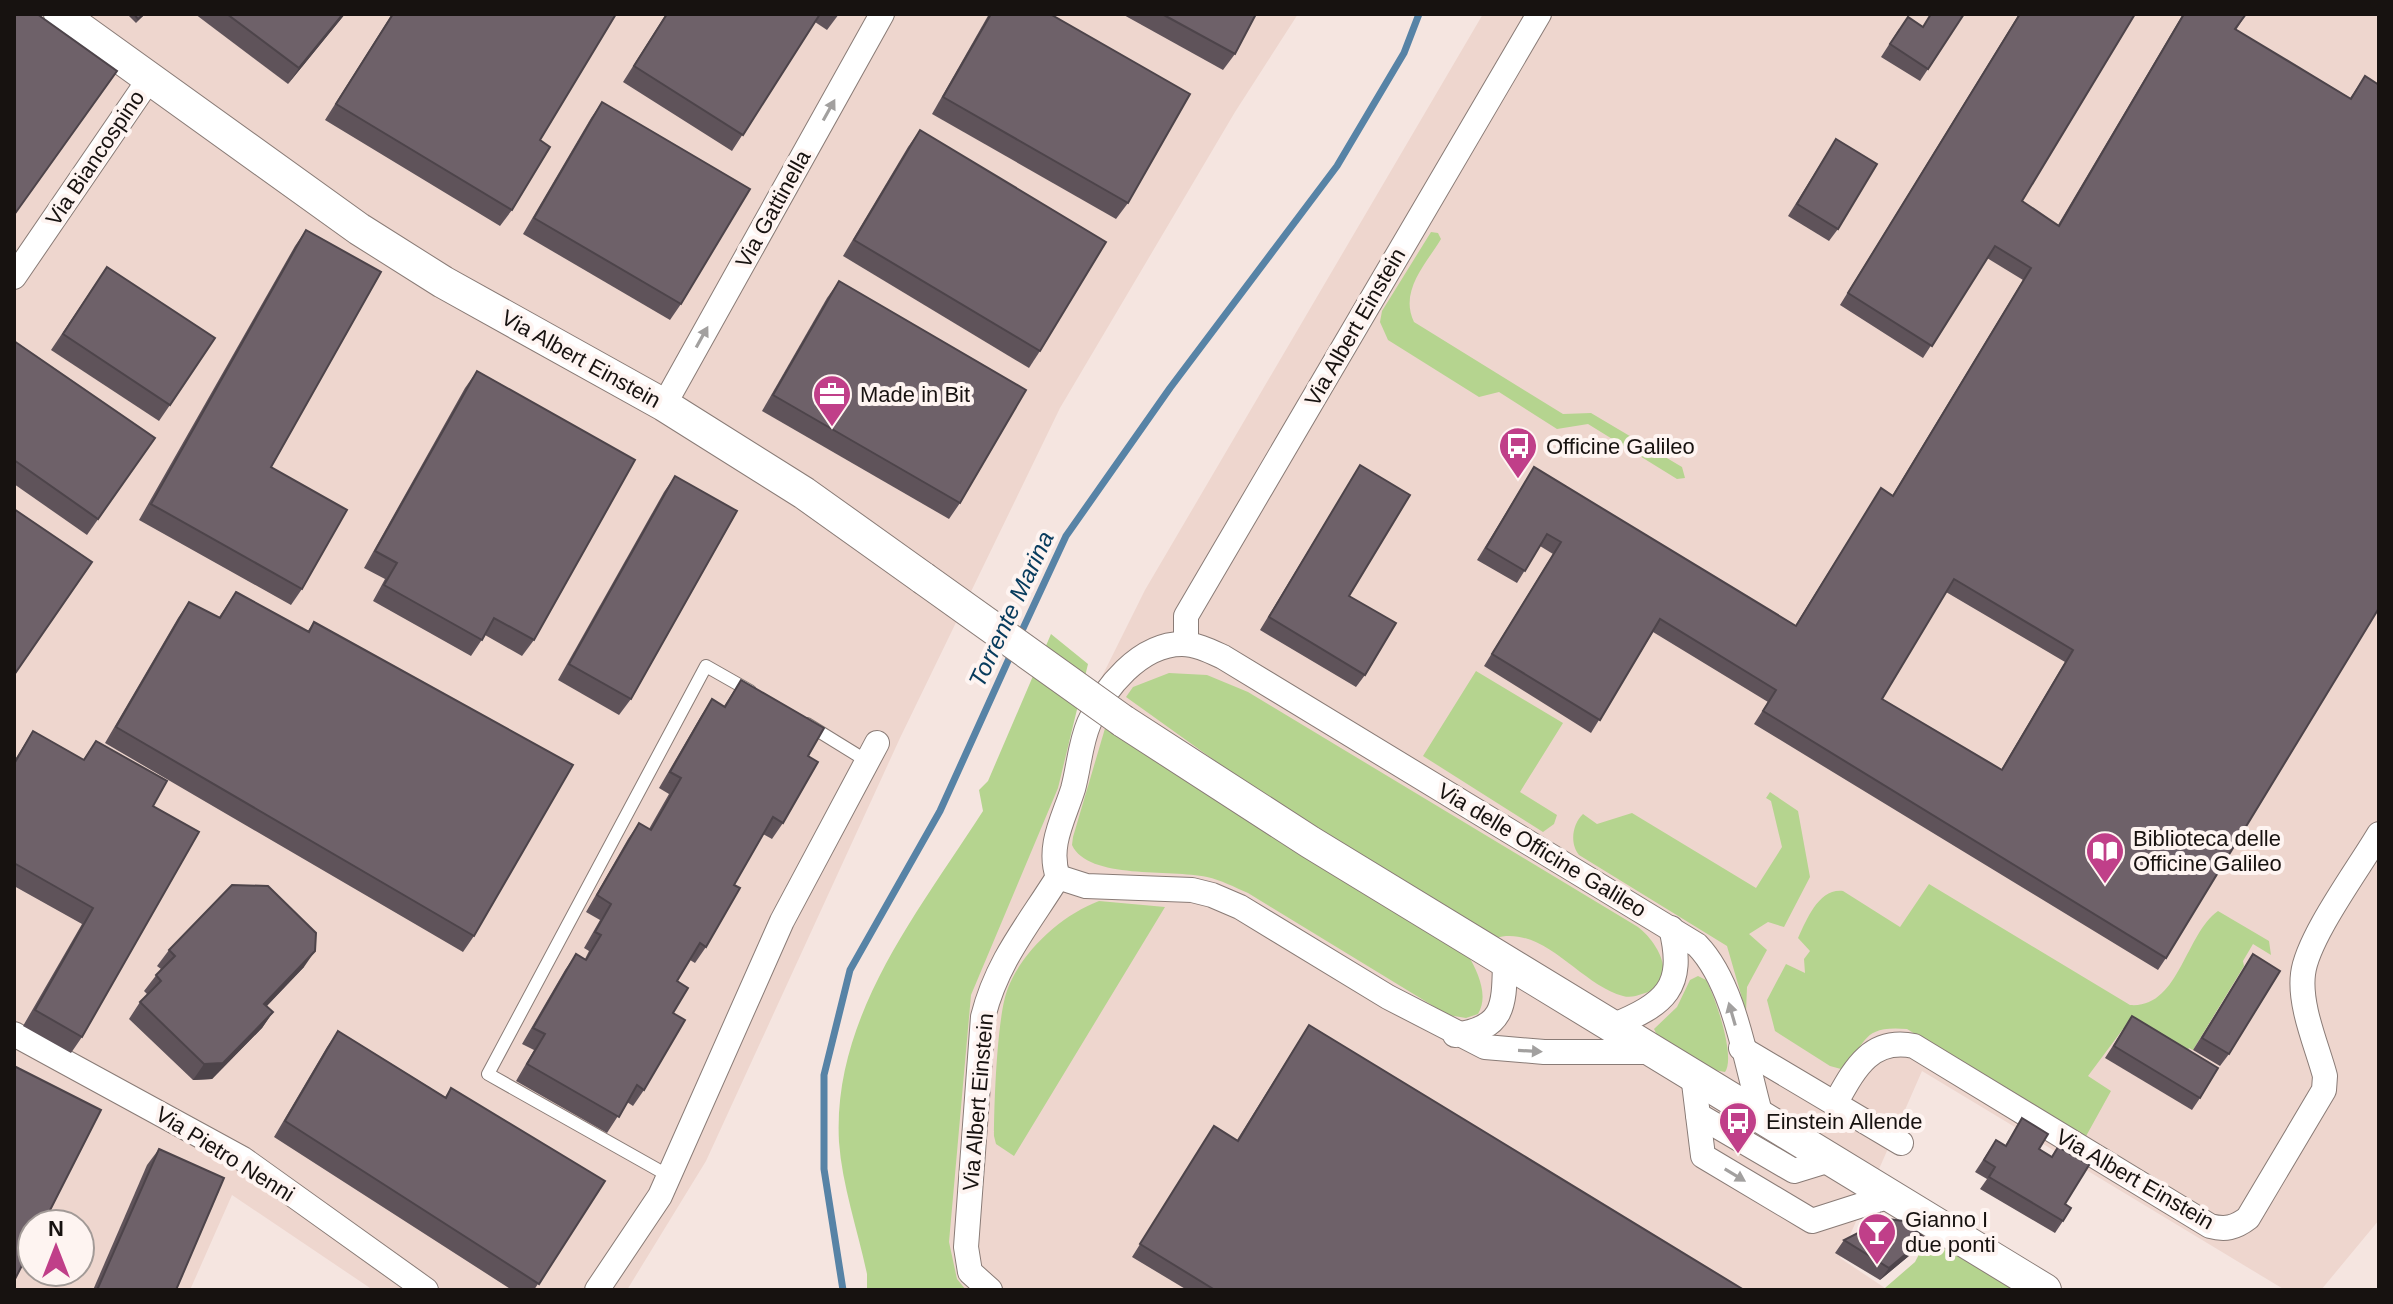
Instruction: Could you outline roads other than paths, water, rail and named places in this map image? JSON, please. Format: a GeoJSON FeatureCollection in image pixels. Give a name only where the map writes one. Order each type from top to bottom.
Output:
{"type":"FeatureCollection","features":[{"type":"Feature","properties":{"kind":"street","name":"Via Albert Einstein"},"geometry":{"type":"LineString","coordinates":[[60,14],[254,157],[383,244],[443,282],[664,405],[804,493],[1123,721],[1505,962],[2045,1290]]}},
{"type":"Feature","properties":{"kind":"street","name":"Via Gattinella"},"geometry":{"type":"LineString","coordinates":[[664,405],[882,14]]}},
{"type":"Feature","properties":{"kind":"street","name":"Via Albert Einstein"},"geometry":{"type":"LineString","coordinates":[[1186,644],[1186,616],[1539,14]]}},
{"type":"Feature","properties":{"kind":"street","name":"Via Biancospino"},"geometry":{"type":"LineString","coordinates":[[14,277],[150,78]]}},
{"type":"Feature","properties":{"kind":"street","name":"Via delle Officine Galileo"},"geometry":{"type":"LineString","coordinates":[[1186,644],[1223,657],[1697,945],[1717,970],[1761,1116]]}},
{"type":"Feature","properties":{"kind":"street"},"geometry":{"type":"LineString","coordinates":[[1186,644],[1156,650],[1136,661],[1117,679],[1089,722],[1057,835],[1052,861],[1058,877],[1086,886],[1192,890],[1212,895],[1240,907],[1455,1035],[1496,1049],[1655,1052]]}},
{"type":"Feature","properties":{"kind":"street"},"geometry":{"type":"LineString","coordinates":[[597,1290],[660,1196],[782,921],[872,752]]}},
{"type":"Feature","properties":{"kind":"street","name":"Via Albert Einstein"},"geometry":{"type":"LineString","coordinates":[[1835,1104],[1858,1063],[1872,1052],[1897,1043],[1914,1046],[2210,1226],[2223,1229],[2239,1225],[2248,1218],[2324,1090],[2325,1076],[2303,989],[2303,973],[2314,942],[2379,834]]}},
{"type":"Feature","properties":{"kind":"street","name":"Via Albert Einstein"},"geometry":{"type":"LineString","coordinates":[[990,1290],[970,1272],[966,1247],[983,1017],[999,968],[1058,877]]}},
{"type":"Feature","properties":{"kind":"street","name":"Via delle Officine Galileo"},"geometry":{"type":"LineString","coordinates":[[1612,1026],[1657,1003],[1675,980],[1676,948],[1671,928]]}},
{"type":"Feature","properties":{"kind":"street"},"geometry":{"type":"LineString","coordinates":[[1455,1035],[1475,1032],[1496,1019],[1502,1006],[1505,962]]}},
{"type":"Feature","properties":{"kind":"street","name":"Via Pietro Nenni"},"geometry":{"type":"LineString","coordinates":[[14,1034],[243,1159],[426,1290]]}},
{"type":"Feature","properties":{"kind":"street"},"geometry":{"type":"LineString","coordinates":[[1741,1048],[1901,1143]]}},
{"type":"Feature","properties":{"kind":"street"},"geometry":{"type":"LineString","coordinates":[[1693,1075],[1703,1156],[1812,1221],[1893,1195]]}},
{"type":"Feature","properties":{"kind":"street"},"geometry":{"type":"LineString","coordinates":[[1698,1115],[1794,1171],[1833,1159]]}},
{"type":"Feature","properties":{"kind":"lane"},"geometry":{"type":"LineString","coordinates":[[669,1176],[488,1074],[706,666],[768,701]]}},
{"type":"Feature","properties":{"kind":"lane"},"geometry":{"type":"LineString","coordinates":[[793,715],[872,752]]}},
{"type":"Feature","properties":{"kind":"waterway","name":"Torrente Marina"},"geometry":{"type":"LineString","coordinates":[[1019,637],[1066,536],[1170,388],[1337,166],[1404,53],[1419,14]]}},
{"type":"Feature","properties":{"kind":"waterway","name":"Torrente Marina"},"geometry":{"type":"LineString","coordinates":[[843,1290],[824,1169],[824,1075],[850,970],[940,811],[1012,652]]}},
{"type":"Feature","properties":{"kind":"place","name":"Made in Bit"},"geometry":{"type":"Point","coordinates":[832,428]}},
{"type":"Feature","properties":{"kind":"place","name":"Officine Galileo"},"geometry":{"type":"Point","coordinates":[1518,480]}},
{"type":"Feature","properties":{"kind":"place","name":"Biblioteca delle Officine Galileo"},"geometry":{"type":"Point","coordinates":[2105,885]}},
{"type":"Feature","properties":{"kind":"place","name":"Einstein Allende"},"geometry":{"type":"Point","coordinates":[1738,1155]}},
{"type":"Feature","properties":{"kind":"place","name":"Gianno I due ponti"},"geometry":{"type":"Point","coordinates":[1877,1266]}}]}
